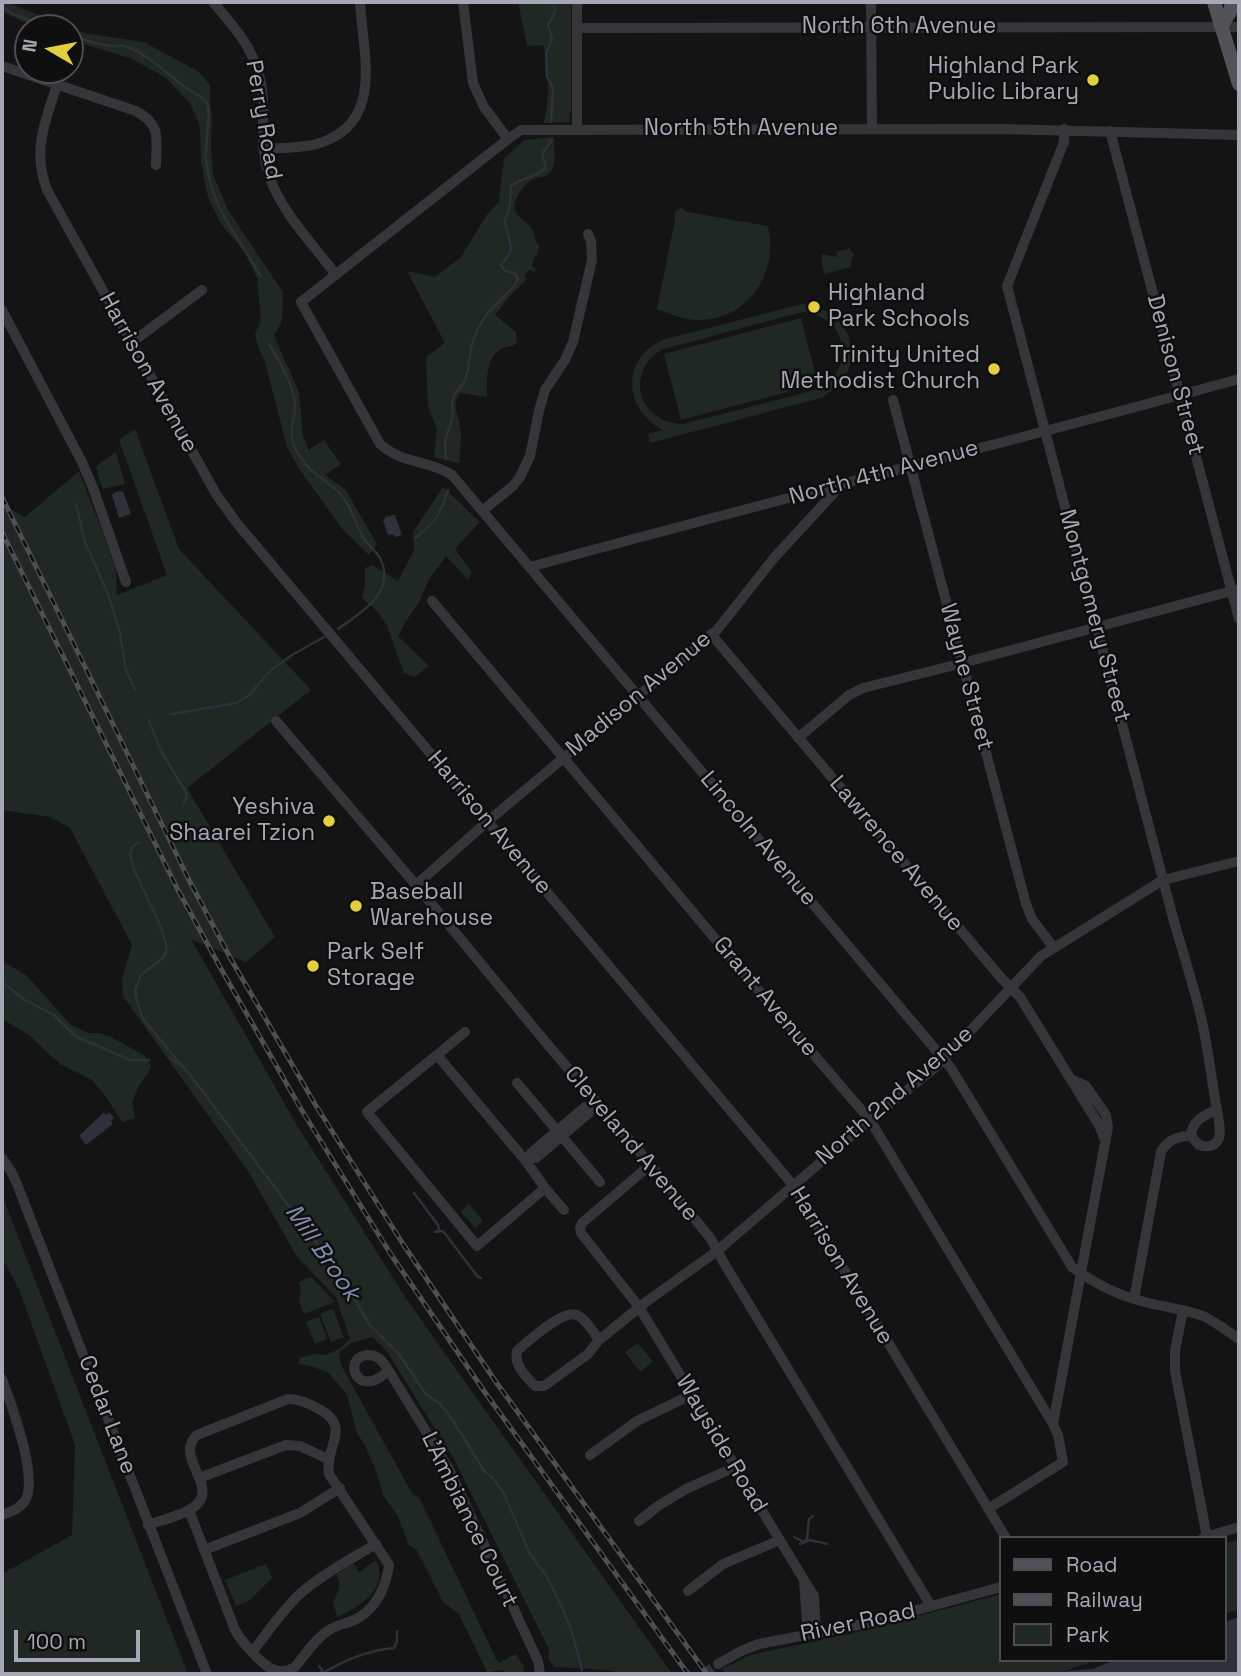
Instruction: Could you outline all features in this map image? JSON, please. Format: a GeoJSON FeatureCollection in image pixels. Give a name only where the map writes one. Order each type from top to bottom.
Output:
{"type":"FeatureCollection","features":[{"type":"Feature","properties":{"kind":"main road"},"geometry":{"type":"LineString","coordinates":[[1213,2],[1239,84]]}},
{"type":"Feature","properties":{"kind":"main road"},"geometry":{"type":"LineString","coordinates":[[1221,26],[1230,12],[1232,2]]}},
{"type":"Feature","properties":{"kind":"street","name":"Perry Road"},"geometry":{"type":"LineString","coordinates":[[213,2],[251,50],[263,97],[264,149],[269,177],[275,191],[336,275]]}},
{"type":"Feature","properties":{"kind":"street"},"geometry":{"type":"LineString","coordinates":[[264,149],[312,145],[333,138],[348,127],[359,110],[366,91],[360,2]]}},
{"type":"Feature","properties":{"kind":"street"},"geometry":{"type":"LineString","coordinates":[[463,2],[473,83],[484,107],[508,139]]}},
{"type":"Feature","properties":{"kind":"street"},"geometry":{"type":"LineString","coordinates":[[577,2],[577,130]]}},
{"type":"Feature","properties":{"kind":"street"},"geometry":{"type":"LineString","coordinates":[[871,2],[872,128]]}},
{"type":"Feature","properties":{"kind":"street","name":"North 6th Avenue"},"geometry":{"type":"LineString","coordinates":[[577,28],[1239,27]]}},
{"type":"Feature","properties":{"kind":"street"},"geometry":{"type":"LineString","coordinates":[[2,66],[144,116],[155,129],[156,165]]}},
{"type":"Feature","properties":{"kind":"street","name":"Harrison Avenue"},"geometry":{"type":"LineString","coordinates":[[57,85],[41,139],[39,153],[42,178],[216,494],[236,522],[793,1185],[1005,1536]]}},
{"type":"Feature","properties":{"kind":"street","name":"North 5th Avenue"},"geometry":{"type":"LineString","coordinates":[[301,302],[520,130],[1064,129],[1239,135]]}},
{"type":"Feature","properties":{"kind":"street","name":"Montgomery Street"},"geometry":{"type":"LineString","coordinates":[[1064,129],[1064,142],[1007,286],[1200,1013],[1220,1131],[1218,1141],[1209,1147],[1199,1145],[1191,1136]]}},
{"type":"Feature","properties":{"kind":"street","name":"Denison Street"},"geometry":{"type":"LineString","coordinates":[[1110,131],[1179,395],[1236,590],[1239,619]]}},
{"type":"Feature","properties":{"kind":"street"},"geometry":{"type":"LineString","coordinates":[[482,510],[513,486],[526,467],[545,390],[565,360],[573,342],[592,260],[588,234]]}},
{"type":"Feature","properties":{"kind":"street"},"geometry":{"type":"LineString","coordinates":[[131,343],[202,290]]}},
{"type":"Feature","properties":{"kind":"street","name":"Lincoln Avenue"},"geometry":{"type":"LineString","coordinates":[[301,302],[380,444],[399,457],[441,468],[452,475],[951,1068],[1072,1268],[1092,1281],[1134,1299],[1183,1310],[1215,1322],[1239,1339]]}},
{"type":"Feature","properties":{"kind":"street"},"geometry":{"type":"LineString","coordinates":[[2,310],[82,462],[126,582]]}},
{"type":"Feature","properties":{"kind":"street","name":"North 4th Avenue"},"geometry":{"type":"LineString","coordinates":[[530,567],[1239,379]]}},
{"type":"Feature","properties":{"kind":"street","name":"Wayne Street"},"geometry":{"type":"LineString","coordinates":[[893,400],[1028,911],[1054,948]]}},
{"type":"Feature","properties":{"kind":"street","name":"Madison Avenue"},"geometry":{"type":"LineString","coordinates":[[416,885],[711,634],[774,558],[842,484]]}},
{"type":"Feature","properties":{"kind":"street"},"geometry":{"type":"LineString","coordinates":[[798,738],[849,695],[863,688],[1236,590]]}},
{"type":"Feature","properties":{"kind":"street","name":"Grant Avenue"},"geometry":{"type":"LineString","coordinates":[[432,601],[870,1120],[1053,1424]]}},
{"type":"Feature","properties":{"kind":"street","name":"Lawrence Avenue"},"geometry":{"type":"LineString","coordinates":[[711,634],[993,969],[1020,997],[1071,1079],[1086,1086],[1106,1115],[1108,1127],[1104,1160],[1053,1424],[1063,1462],[989,1509]]}},
{"type":"Feature","properties":{"kind":"street","name":"Cleveland Avenue"},"geometry":{"type":"LineString","coordinates":[[276,721],[416,885],[593,1104],[646,1159],[711,1239],[931,1606]]}},
{"type":"Feature","properties":{"kind":"street","name":"North 2nd Avenue"},"geometry":{"type":"LineString","coordinates":[[599,1340],[580,1317],[575,1314],[562,1316],[517,1350],[516,1360],[535,1386],[544,1386],[587,1354],[599,1340],[639,1307],[717,1251],[943,1059],[1041,956],[1163,880],[1239,861]]}},
{"type":"Feature","properties":{"kind":"street"},"geometry":{"type":"LineString","coordinates":[[465,1032],[366,1112],[477,1245],[545,1188]]}},
{"type":"Feature","properties":{"kind":"street"},"geometry":{"type":"LineString","coordinates":[[437,1055],[529,1160],[545,1188],[564,1210]]}},
{"type":"Feature","properties":{"kind":"street"},"geometry":{"type":"LineString","coordinates":[[517,1083],[600,1182]]}},
{"type":"Feature","properties":{"kind":"street"},"geometry":{"type":"LineString","coordinates":[[529,1160],[531,1153],[560,1133],[585,1107],[593,1104]]}},
{"type":"Feature","properties":{"kind":"street"},"geometry":{"type":"LineString","coordinates":[[1134,1299],[1161,1152],[1169,1141],[1191,1136],[1195,1122],[1217,1109]]}},
{"type":"Feature","properties":{"kind":"street","name":"Cedar Lane"},"geometry":{"type":"LineString","coordinates":[[2,1158],[6,1173],[77,1336],[207,1674]]}},
{"type":"Feature","properties":{"kind":"street","name":"Wayside Road"},"geometry":{"type":"LineString","coordinates":[[643,1171],[582,1223],[581,1233],[639,1307],[814,1596],[812,1634]]}},
{"type":"Feature","properties":{"kind":"street"},"geometry":{"type":"LineString","coordinates":[[1183,1310],[1175,1351],[1175,1371],[1205,1536]]}},
{"type":"Feature","properties":{"kind":"street","name":"L'Ambiance Court"},"geometry":{"type":"LineString","coordinates":[[389,1371],[449,1469],[538,1661],[540,1674]]}},
{"type":"Feature","properties":{"kind":"street"},"geometry":{"type":"LineString","coordinates":[[2,1379],[20,1431],[29,1486],[22,1504],[2,1515]]}},
{"type":"Feature","properties":{"kind":"street"},"geometry":{"type":"LineString","coordinates":[[590,1455],[637,1421],[691,1395]]}},
{"type":"Feature","properties":{"kind":"street"},"geometry":{"type":"LineString","coordinates":[[148,1525],[189,1510],[201,1500],[202,1488],[189,1453],[193,1438],[288,1399],[302,1400],[322,1410],[335,1426],[337,1433],[328,1459],[329,1474],[389,1565],[387,1580],[376,1601],[360,1617],[327,1631],[289,1671],[272,1669],[241,1641],[235,1630],[189,1510]]}},
{"type":"Feature","properties":{"kind":"street"},"geometry":{"type":"LineString","coordinates":[[199,1478],[286,1445],[301,1446],[328,1459]]}},
{"type":"Feature","properties":{"kind":"street"},"geometry":{"type":"LineString","coordinates":[[639,1521],[685,1489],[735,1467]]}},
{"type":"Feature","properties":{"kind":"street"},"geometry":{"type":"LineString","coordinates":[[204,1550],[300,1513],[340,1488]]}},
{"type":"Feature","properties":{"kind":"street"},"geometry":{"type":"LineString","coordinates":[[1208,1536],[1239,1527]]}},
{"type":"Feature","properties":{"kind":"street"},"geometry":{"type":"LineString","coordinates":[[688,1591],[723,1564],[780,1540]]}},
{"type":"Feature","properties":{"kind":"street"},"geometry":{"type":"LineString","coordinates":[[252,1652],[304,1591],[376,1544]]}},
{"type":"Feature","properties":{"kind":"street","name":"River Road"},"geometry":{"type":"LineString","coordinates":[[718,1664],[759,1644],[873,1622],[1000,1587]]}},
{"type":"Feature","properties":{"kind":"green space"},"geometry":{"type":"Polygon","coordinates":[[[2,2],[6,2],[36,14],[14,14],[14,17],[2,12],[2,2]]]}},
{"type":"Feature","properties":{"kind":"green space"},"geometry":{"type":"Polygon","coordinates":[[[518,2],[571,2],[569,122],[544,123],[548,84],[546,55],[543,45],[527,46],[518,2]]]}},
{"type":"Feature","properties":{"kind":"green space"},"geometry":{"type":"Polygon","coordinates":[[[84,33],[144,42],[199,72],[210,85],[213,174],[228,210],[283,292],[282,321],[274,336],[299,392],[303,436],[308,449],[318,464],[309,450],[324,440],[341,464],[325,475],[345,489],[377,544],[369,555],[343,530],[299,469],[287,447],[255,334],[261,321],[257,278],[245,252],[221,224],[208,197],[201,163],[200,126],[190,103],[165,77],[130,58],[84,44],[84,33]]]}},
{"type":"Feature","properties":{"kind":"green space"},"geometry":{"type":"Polygon","coordinates":[[[554,137],[552,170],[546,176],[529,182],[515,202],[516,212],[533,231],[539,246],[532,266],[536,270],[533,272],[530,269],[524,275],[527,279],[495,315],[516,332],[517,343],[501,349],[492,358],[488,371],[487,397],[460,393],[457,397],[461,436],[459,463],[434,457],[437,428],[428,407],[426,357],[445,343],[407,271],[435,277],[461,257],[486,216],[499,201],[504,159],[524,140],[554,137]]]}},
{"type":"Feature","properties":{"kind":"green space"},"geometry":{"type":"Polygon","coordinates":[[[681,208],[688,212],[768,226],[769,262],[758,288],[739,307],[714,319],[693,320],[657,309],[675,212],[681,208]]]}},
{"type":"Feature","properties":{"kind":"green space"},"geometry":{"type":"Polygon","coordinates":[[[849,248],[854,255],[851,267],[825,274],[822,254],[837,257],[837,251],[849,248]]]}},
{"type":"Feature","properties":{"kind":"green space"},"geometry":{"type":"Polygon","coordinates":[[[802,304],[816,307],[838,321],[851,342],[852,355],[842,381],[821,398],[650,443],[648,434],[663,430],[650,421],[640,409],[632,383],[634,369],[651,347],[666,339],[802,304]],[[804,312],[794,314],[661,350],[650,360],[643,372],[640,384],[642,396],[656,415],[668,422],[683,424],[815,390],[828,382],[842,359],[838,334],[831,324],[819,316],[804,312]]]}},
{"type":"Feature","properties":{"kind":"green space"},"geometry":{"type":"Polygon","coordinates":[[[801,318],[818,384],[681,420],[664,354],[801,318]]]}},
{"type":"Feature","properties":{"kind":"green space"},"geometry":{"type":"Polygon","coordinates":[[[135,429],[179,549],[311,690],[187,788],[275,937],[246,962],[191,939],[295,1122],[405,1297],[672,1674],[627,1674],[554,1667],[548,1658],[549,1649],[455,1461],[386,1350],[372,1337],[351,1343],[339,1353],[341,1365],[413,1495],[419,1497],[498,1663],[516,1654],[524,1667],[523,1674],[510,1674],[501,1670],[487,1672],[459,1614],[443,1602],[416,1549],[409,1545],[397,1515],[383,1495],[375,1468],[357,1433],[347,1395],[329,1373],[298,1364],[299,1358],[314,1354],[327,1355],[350,1339],[336,1297],[297,1257],[248,1171],[123,996],[122,979],[132,945],[70,828],[50,817],[2,810],[2,505],[25,517],[79,471],[116,570],[117,595],[167,575],[119,440],[135,429]]]}},
{"type":"Feature","properties":{"kind":"green space"},"geometry":{"type":"Polygon","coordinates":[[[116,452],[125,484],[103,489],[96,466],[116,452]]]}},
{"type":"Feature","properties":{"kind":"green space"},"geometry":{"type":"Polygon","coordinates":[[[443,487],[480,522],[455,549],[472,572],[468,580],[446,556],[430,578],[398,636],[429,666],[415,677],[404,673],[387,626],[377,611],[362,598],[365,568],[372,565],[398,581],[414,550],[413,532],[443,487]]]}},
{"type":"Feature","properties":{"kind":"green space"},"geometry":{"type":"Polygon","coordinates":[[[2,961],[26,975],[71,1025],[89,1033],[109,1036],[144,1055],[151,1066],[132,1102],[135,1118],[122,1122],[91,1079],[61,1065],[29,1035],[2,1019],[2,961]]]}},
{"type":"Feature","properties":{"kind":"green space"},"geometry":{"type":"Polygon","coordinates":[[[2,1195],[188,1674],[2,1674],[2,1574],[72,1535],[75,1445],[19,1289],[2,1258],[2,1195]]]}},
{"type":"Feature","properties":{"kind":"green space"},"geometry":{"type":"Polygon","coordinates":[[[469,1204],[483,1221],[475,1228],[461,1212],[469,1204]]]}},
{"type":"Feature","properties":{"kind":"green space"},"geometry":{"type":"Polygon","coordinates":[[[311,1277],[335,1302],[304,1314],[299,1300],[299,1282],[311,1277]]]}},
{"type":"Feature","properties":{"kind":"green space"},"geometry":{"type":"Polygon","coordinates":[[[333,1309],[344,1337],[331,1342],[320,1314],[333,1309]]]}},
{"type":"Feature","properties":{"kind":"green space"},"geometry":{"type":"Polygon","coordinates":[[[319,1317],[327,1339],[315,1344],[306,1322],[319,1317]]]}},
{"type":"Feature","properties":{"kind":"green space"},"geometry":{"type":"Polygon","coordinates":[[[638,1343],[653,1362],[640,1372],[625,1352],[638,1343]]]}},
{"type":"Feature","properties":{"kind":"green space"},"geometry":{"type":"Polygon","coordinates":[[[1239,1540],[1239,1609],[1227,1613],[1227,1543],[1239,1540]]]}},
{"type":"Feature","properties":{"kind":"green space"},"geometry":{"type":"Polygon","coordinates":[[[376,1560],[379,1579],[376,1588],[363,1602],[337,1617],[333,1602],[339,1586],[336,1575],[353,1563],[359,1572],[376,1560]]]}},
{"type":"Feature","properties":{"kind":"green space"},"geometry":{"type":"Polygon","coordinates":[[[266,1564],[272,1578],[250,1600],[236,1606],[225,1580],[266,1564]]]}},
{"type":"Feature","properties":{"kind":"green space"},"geometry":{"type":"Polygon","coordinates":[[[1000,1594],[1000,1662],[1091,1662],[1056,1674],[726,1674],[722,1669],[751,1655],[870,1629],[1000,1594]]]}},
{"type":"Feature","properties":{"kind":"shaded area"},"geometry":{"type":"Polygon","coordinates":[[[123,491],[131,514],[119,518],[112,495],[123,491]]]}},
{"type":"Feature","properties":{"kind":"shaded area"},"geometry":{"type":"Polygon","coordinates":[[[395,515],[402,535],[395,537],[393,534],[388,535],[383,520],[395,515]]]}},
{"type":"Feature","properties":{"kind":"shaded area"},"geometry":{"type":"Polygon","coordinates":[[[104,1112],[106,1115],[109,1112],[114,1118],[111,1121],[113,1124],[86,1145],[79,1136],[104,1112]]]}},
{"type":"Feature","properties":{"kind":"shaded area"},"geometry":{"type":"Polygon","coordinates":[[[1239,1617],[1239,1674],[1056,1674],[1092,1669],[1110,1662],[1227,1662],[1227,1621],[1239,1617]]]}},
{"type":"Feature","properties":{"kind":"waterway"},"geometry":{"type":"LineString","coordinates":[[550,2],[555,8],[548,24],[552,39],[546,54],[547,76],[553,89],[551,122]]}},
{"type":"Feature","properties":{"kind":"waterway","name":"Mill Brook"},"geometry":{"type":"LineString","coordinates":[[2,6],[14,14]]}},
{"type":"Feature","properties":{"kind":"waterway","name":"Mill Brook"},"geometry":{"type":"LineString","coordinates":[[84,40],[126,46],[136,51],[207,103],[209,114],[206,161],[209,178],[227,222],[261,277]]}},
{"type":"Feature","properties":{"kind":"waterway"},"geometry":{"type":"LineString","coordinates":[[446,459],[445,442],[453,415],[452,402],[455,393],[464,383],[478,328],[518,279],[501,265],[511,247],[505,221],[511,186],[546,168],[542,154],[551,141]]}},
{"type":"Feature","properties":{"kind":"waterway","name":"Mill Brook"},"geometry":{"type":"LineString","coordinates":[[269,344],[292,388],[295,403],[292,436],[296,450],[306,465],[344,499],[363,537],[380,558],[384,570],[384,581],[374,600],[338,629]]}},
{"type":"Feature","properties":{"kind":"waterway"},"geometry":{"type":"LineString","coordinates":[[415,539],[435,520],[448,490]]}},
{"type":"Feature","properties":{"kind":"waterway"},"geometry":{"type":"LineString","coordinates":[[76,504],[85,542],[108,594],[119,629],[126,670],[135,689]]}},
{"type":"Feature","properties":{"kind":"waterway","name":"Mill Brook"},"geometry":{"type":"LineString","coordinates":[[172,714],[236,703],[248,696],[271,670],[324,637]]}},
{"type":"Feature","properties":{"kind":"waterway","name":"Mill Brook"},"geometry":{"type":"LineString","coordinates":[[149,721],[162,753],[186,792],[184,802]]}},
{"type":"Feature","properties":{"kind":"waterway","name":"Mill Brook"},"geometry":{"type":"LineString","coordinates":[[139,842],[132,847],[130,854],[133,867],[160,925],[167,947],[164,957],[141,975],[135,990],[143,1019],[198,1085],[337,1270],[370,1325],[398,1353],[425,1393],[439,1403],[452,1419],[484,1471],[493,1478],[504,1494],[530,1554],[546,1575],[559,1601],[571,1629],[582,1670]]}},
{"type":"Feature","properties":{"kind":"waterway"},"geometry":{"type":"LineString","coordinates":[[2,982],[23,999],[54,1015],[75,1036],[130,1060],[149,1060]]}},
{"type":"Feature","properties":{"kind":"waterway","name":"Mill Brook"},"geometry":{"type":"LineString","coordinates":[[170,1058],[179,1064]]}},
{"type":"Feature","properties":{"kind":"waterway"},"geometry":{"type":"LineString","coordinates":[[414,1193],[439,1230]]}},
{"type":"Feature","properties":{"kind":"waterway"},"geometry":{"type":"LineString","coordinates":[[435,1232],[443,1231],[481,1278]]}},
{"type":"Feature","properties":{"kind":"waterway"},"geometry":{"type":"LineString","coordinates":[[805,1541],[809,1519],[813,1516]]}},
{"type":"Feature","properties":{"kind":"waterway"},"geometry":{"type":"LineString","coordinates":[[794,1537],[804,1542]]}},
{"type":"Feature","properties":{"kind":"waterway"},"geometry":{"type":"LineString","coordinates":[[800,1544],[810,1540],[827,1544]]}},
{"type":"Feature","properties":{"kind":"waterway"},"geometry":{"type":"LineString","coordinates":[[321,1674],[356,1657],[394,1648],[397,1631]]}},
{"type":"Feature","properties":{"kind":"waterway"},"geometry":{"type":"LineString","coordinates":[[319,1666],[321,1674]]}},
{"type":"Feature","properties":{"kind":"tunnel"},"geometry":{"type":"LineString","coordinates":[[704,1674],[718,1664]]}},
{"type":"Feature","properties":{"kind":"railway"},"geometry":{"type":"LineString","coordinates":[[2,497],[190,882],[232,961],[315,1104],[403,1244],[496,1382],[707,1674]]}},
{"type":"Feature","properties":{"kind":"railway"},"geometry":{"type":"LineString","coordinates":[[2,532],[178,890],[301,1109],[390,1253],[484,1391],[688,1674]]}},
{"type":"Feature","properties":{"kind":"place","name":"Highland Park Public Library"},"geometry":{"type":"Point","coordinates":[1093,80]}},
{"type":"Feature","properties":{"kind":"place","name":"Highland Park Schools"},"geometry":{"type":"Point","coordinates":[814,307]}},
{"type":"Feature","properties":{"kind":"place","name":"Trinity United Methodist Church"},"geometry":{"type":"Point","coordinates":[994,369]}},
{"type":"Feature","properties":{"kind":"place","name":"Yeshiva Shaarei Tzion"},"geometry":{"type":"Point","coordinates":[329,821]}},
{"type":"Feature","properties":{"kind":"place","name":"Baseball Warehouse"},"geometry":{"type":"Point","coordinates":[356,906]}},
{"type":"Feature","properties":{"kind":"place","name":"Park Self Storage"},"geometry":{"type":"Point","coordinates":[313,966]}}]}
